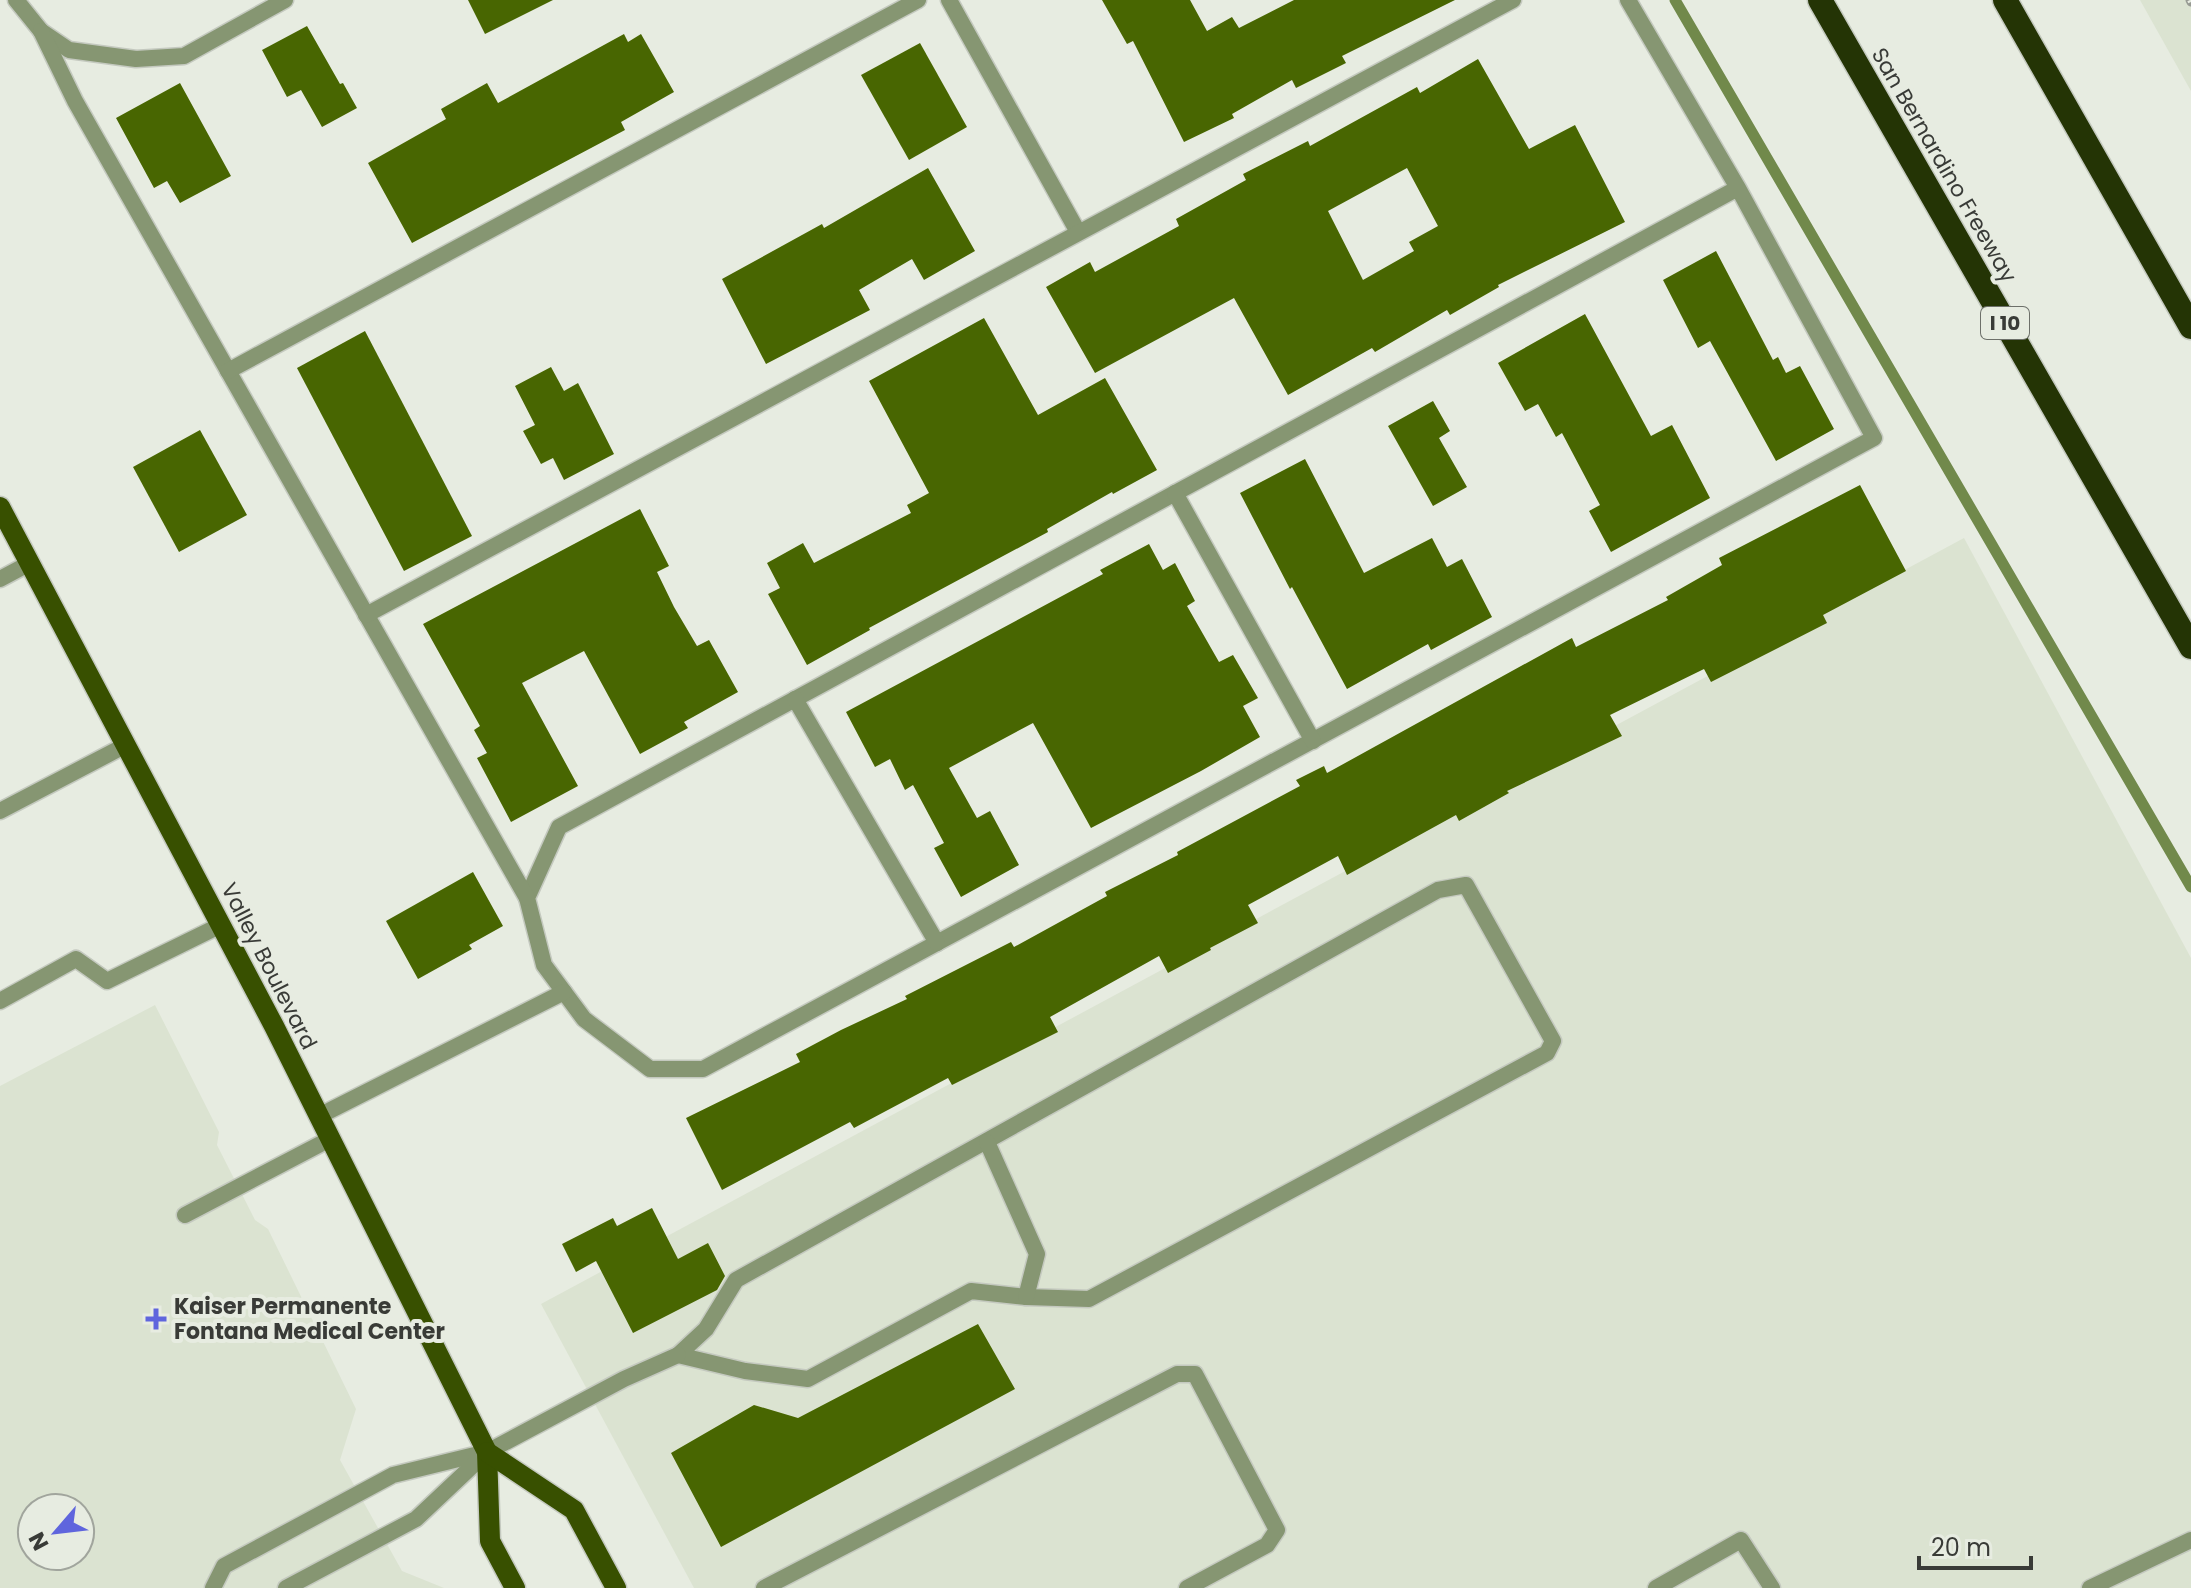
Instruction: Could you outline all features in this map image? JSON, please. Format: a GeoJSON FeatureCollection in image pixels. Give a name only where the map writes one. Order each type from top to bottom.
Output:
{"type":"FeatureCollection","features":[{"type":"Feature","properties":{"kind":"highway","name":"San Bernardino Freeway"},"geometry":{"type":"LineString","coordinates":[[1820,0],[2191,647]]}},
{"type":"Feature","properties":{"kind":"highway"},"geometry":{"type":"LineString","coordinates":[[2005,0],[2191,327]]}},
{"type":"Feature","properties":{"kind":"main road","name":"Valley Boulevard"},"geometry":{"type":"LineString","coordinates":[[0,507],[221,925],[487,1452],[490,1541],[515,1588]]}},
{"type":"Feature","properties":{"kind":"main road","name":"Valley Boulevard"},"geometry":{"type":"LineString","coordinates":[[487,1452],[574,1510],[616,1588]]}},
{"type":"Feature","properties":{"kind":"street"},"geometry":{"type":"LineString","coordinates":[[16,0],[41,31],[75,101],[527,898],[544,965],[584,1019],[650,1069],[703,1069],[1874,438],[1738,188],[1628,0]]}},
{"type":"Feature","properties":{"kind":"street"},"geometry":{"type":"LineString","coordinates":[[41,31],[69,50],[136,59],[184,56],[285,0]]}},
{"type":"Feature","properties":{"kind":"street"},"geometry":{"type":"LineString","coordinates":[[228,371],[918,0]]}},
{"type":"Feature","properties":{"kind":"street"},"geometry":{"type":"LineString","coordinates":[[949,0],[1078,232]]}},
{"type":"Feature","properties":{"kind":"street"},"geometry":{"type":"LineString","coordinates":[[366,615],[1513,0]]}},
{"type":"Feature","properties":{"kind":"street"},"geometry":{"type":"LineString","coordinates":[[527,898],[559,827],[1738,188]]}},
{"type":"Feature","properties":{"kind":"street"},"geometry":{"type":"LineString","coordinates":[[1175,493],[1313,741]]}},
{"type":"Feature","properties":{"kind":"street"},"geometry":{"type":"LineString","coordinates":[[0,579],[30,563]]}},
{"type":"Feature","properties":{"kind":"street"},"geometry":{"type":"LineString","coordinates":[[795,699],[937,943]]}},
{"type":"Feature","properties":{"kind":"street"},"geometry":{"type":"LineString","coordinates":[[0,811],[126,745]]}},
{"type":"Feature","properties":{"kind":"street"},"geometry":{"type":"LineString","coordinates":[[213,1588],[224,1566],[393,1475],[487,1452],[624,1379],[678,1355],[706,1329],[736,1280],[1438,890],[1466,885],[1553,1041],[1547,1053],[1089,1299],[971,1291],[808,1379],[745,1371],[678,1355]]}},
{"type":"Feature","properties":{"kind":"street"},"geometry":{"type":"LineString","coordinates":[[0,1001],[76,959],[107,981],[221,925]]}},
{"type":"Feature","properties":{"kind":"street"},"geometry":{"type":"LineString","coordinates":[[319,1116],[564,992]]}},
{"type":"Feature","properties":{"kind":"street"},"geometry":{"type":"LineString","coordinates":[[185,1215],[330,1139]]}},
{"type":"Feature","properties":{"kind":"street"},"geometry":{"type":"LineString","coordinates":[[987,1142],[1037,1254],[1026,1297]]}},
{"type":"Feature","properties":{"kind":"street"},"geometry":{"type":"LineString","coordinates":[[764,1588],[1177,1374],[1195,1374],[1277,1530],[1267,1545],[1187,1588]]}},
{"type":"Feature","properties":{"kind":"street"},"geometry":{"type":"LineString","coordinates":[[286,1588],[416,1519],[487,1452]]}},
{"type":"Feature","properties":{"kind":"street"},"geometry":{"type":"LineString","coordinates":[[1656,1588],[1741,1540],[1772,1588]]}},
{"type":"Feature","properties":{"kind":"street"},"geometry":{"type":"LineString","coordinates":[[2090,1588],[2191,1540]]}},
{"type":"Feature","properties":{"kind":"shaded area"},"geometry":{"type":"Polygon","coordinates":[[[2140,0],[2191,0],[2191,91],[2140,0]]]}},
{"type":"Feature","properties":{"kind":"shaded area"},"geometry":{"type":"Polygon","coordinates":[[[1964,538],[2191,958],[2191,1588],[694,1588],[541,1304],[1964,538]]]}},
{"type":"Feature","properties":{"kind":"shaded area","name":"Kaiser Permanente Fontana Medical Center"},"geometry":{"type":"Polygon","coordinates":[[[155,1005],[219,1132],[217,1145],[255,1220],[268,1229],[356,1409],[340,1460],[402,1571],[444,1588],[0,1588],[0,1086],[155,1005]]]}},
{"type":"Feature","properties":{"kind":"building"},"geometry":{"type":"Polygon","coordinates":[[[468,0],[553,0],[485,34],[468,0]]]}},
{"type":"Feature","properties":{"kind":"building"},"geometry":{"type":"Polygon","coordinates":[[[1102,0],[1190,0],[1207,31],[1232,17],[1239,28],[1294,0],[1455,0],[1342,56],[1346,63],[1296,88],[1292,80],[1232,114],[1234,118],[1184,142],[1133,41],[1127,44],[1102,0]]]}},
{"type":"Feature","properties":{"kind":"building"},"geometry":{"type":"Polygon","coordinates":[[[307,26],[357,108],[322,127],[301,90],[287,97],[262,50],[307,26]]]}},
{"type":"Feature","properties":{"kind":"building"},"geometry":{"type":"Polygon","coordinates":[[[624,34],[628,42],[641,34],[674,92],[621,122],[625,130],[412,243],[368,163],[446,119],[441,109],[487,83],[498,103],[624,34]]]}},
{"type":"Feature","properties":{"kind":"building"},"geometry":{"type":"Polygon","coordinates":[[[920,43],[967,127],[909,160],[861,75],[920,43]]]}},
{"type":"Feature","properties":{"kind":"building"},"geometry":{"type":"Polygon","coordinates":[[[1478,59],[1529,149],[1575,125],[1625,222],[1498,285],[1450,315],[1447,310],[1375,352],[1372,348],[1288,395],[1234,298],[1095,373],[1046,287],[1090,262],[1095,272],[1179,226],[1176,219],[1246,180],[1243,174],[1308,141],[1310,146],[1417,87],[1420,93],[1478,59]],[[1407,168],[1328,211],[1363,280],[1414,251],[1409,242],[1438,226],[1407,168]]]}},
{"type":"Feature","properties":{"kind":"building"},"geometry":{"type":"Polygon","coordinates":[[[180,83],[231,176],[180,203],[167,181],[154,188],[116,118],[180,83]]]}},
{"type":"Feature","properties":{"kind":"building"},"geometry":{"type":"Polygon","coordinates":[[[928,168],[975,251],[924,280],[912,259],[859,290],[870,310],[766,364],[722,279],[822,224],[824,228],[928,168]]]}},
{"type":"Feature","properties":{"kind":"building"},"geometry":{"type":"Polygon","coordinates":[[[1716,251],[1773,360],[1778,357],[1786,373],[1800,366],[1834,429],[1776,461],[1710,341],[1698,348],[1663,280],[1716,251]]]}},
{"type":"Feature","properties":{"kind":"building"},"geometry":{"type":"Polygon","coordinates":[[[1585,314],[1651,436],[1672,425],[1710,498],[1611,552],[1589,511],[1600,505],[1562,433],[1556,437],[1538,404],[1525,411],[1498,363],[1585,314]]]}},
{"type":"Feature","properties":{"kind":"building"},"geometry":{"type":"Polygon","coordinates":[[[984,318],[1038,415],[1105,378],[1157,470],[1112,492],[1047,529],[1048,532],[869,628],[807,665],[768,594],[780,588],[767,563],[803,543],[814,563],[911,513],[907,505],[929,493],[869,381],[984,318]]]}},
{"type":"Feature","properties":{"kind":"building"},"geometry":{"type":"Polygon","coordinates":[[[365,331],[472,536],[404,571],[297,368],[365,331]]]}},
{"type":"Feature","properties":{"kind":"building"},"geometry":{"type":"Polygon","coordinates":[[[551,367],[564,391],[578,383],[614,454],[564,480],[553,458],[541,464],[523,431],[535,425],[515,386],[551,367]]]}},
{"type":"Feature","properties":{"kind":"building"},"geometry":{"type":"Polygon","coordinates":[[[1433,401],[1450,431],[1439,438],[1467,487],[1433,506],[1388,426],[1433,401]]]}},
{"type":"Feature","properties":{"kind":"building"},"geometry":{"type":"Polygon","coordinates":[[[200,430],[247,515],[179,552],[133,467],[200,430]]]}},
{"type":"Feature","properties":{"kind":"building"},"geometry":{"type":"Polygon","coordinates":[[[1305,459],[1364,573],[1432,538],[1447,567],[1462,559],[1492,617],[1431,650],[1428,644],[1347,689],[1240,493],[1305,459]]]}},
{"type":"Feature","properties":{"kind":"building"},"geometry":{"type":"Polygon","coordinates":[[[1860,485],[1906,571],[1823,615],[1827,623],[1711,682],[1704,669],[1610,715],[1622,736],[1507,791],[1509,793],[1459,821],[1456,815],[1347,875],[1338,856],[1248,905],[1258,923],[1211,950],[1168,973],[1159,956],[1050,1017],[1058,1032],[952,1085],[948,1078],[854,1128],[850,1122],[722,1190],[686,1118],[800,1062],[796,1054],[907,999],[905,996],[1011,942],[1014,947],[1107,896],[1105,892],[1300,786],[1296,780],[1324,766],[1327,773],[1572,638],[1576,647],[1668,600],[1666,597],[1722,565],[1719,558],[1860,485]]]}},
{"type":"Feature","properties":{"kind":"building"},"geometry":{"type":"Polygon","coordinates":[[[640,509],[669,566],[657,572],[674,607],[697,646],[709,640],[738,692],[684,722],[688,728],[640,754],[584,651],[522,683],[578,786],[511,822],[477,758],[487,753],[474,730],[480,726],[423,624],[640,509]]]}},
{"type":"Feature","properties":{"kind":"building"},"geometry":{"type":"Polygon","coordinates":[[[1149,544],[1163,570],[1175,563],[1195,601],[1187,606],[1219,662],[1233,655],[1258,698],[1243,706],[1260,737],[1091,828],[1033,723],[949,768],[977,818],[990,811],[1019,865],[961,897],[934,848],[944,843],[913,785],[905,790],[890,759],[875,767],[846,712],[1103,574],[1100,570],[1149,544]]]}},
{"type":"Feature","properties":{"kind":"building"},"geometry":{"type":"Polygon","coordinates":[[[473,872],[503,926],[469,945],[472,949],[418,979],[386,921],[473,872]]]}},
{"type":"Feature","properties":{"kind":"building"},"geometry":{"type":"Polygon","coordinates":[[[652,1208],[678,1259],[708,1243],[725,1276],[717,1290],[633,1333],[596,1261],[576,1272],[562,1244],[613,1218],[617,1226],[652,1208]]]}},
{"type":"Feature","properties":{"kind":"building"},"geometry":{"type":"Polygon","coordinates":[[[978,1324],[1015,1389],[721,1547],[671,1453],[754,1405],[798,1418],[978,1324]]]}},
{"type":"Feature","properties":{"kind":"waterway"},"geometry":{"type":"LineString","coordinates":[[1675,0],[2191,887]]}},
{"type":"Feature","properties":{"kind":"place","name":"Kaiser Permanente Fontana Medical Center"},"geometry":{"type":"Point","coordinates":[156,1319]}}]}
